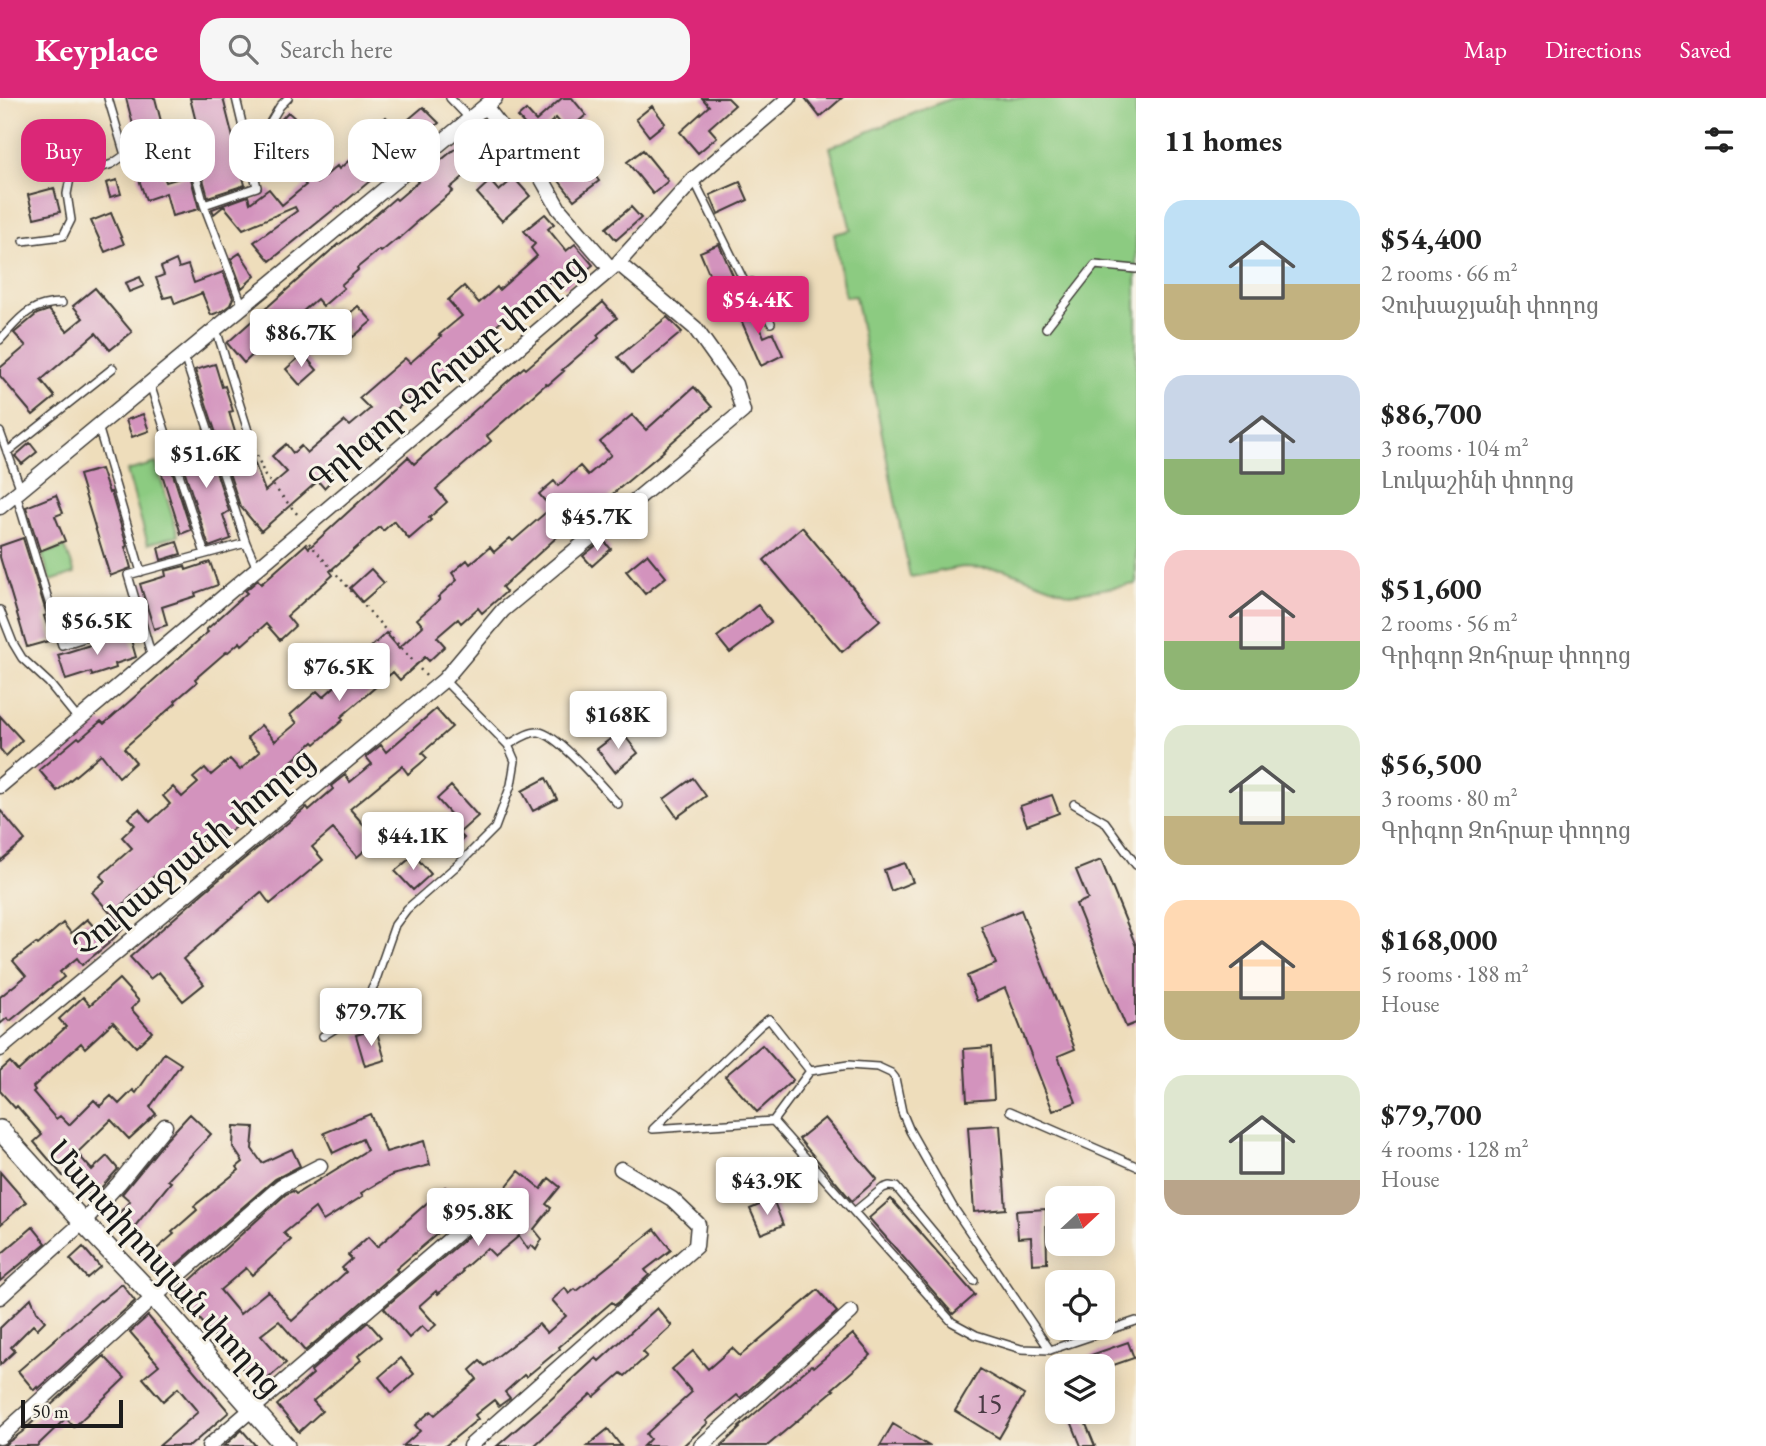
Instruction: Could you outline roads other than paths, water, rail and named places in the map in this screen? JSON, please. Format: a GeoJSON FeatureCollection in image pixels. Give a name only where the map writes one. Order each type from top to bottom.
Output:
{"type":"FeatureCollection","features":[{"type":"Feature","properties":{"kind":"street","name":"Գրիգոր Զոհրաբ փողոց"},"geometry":{"type":"LineString","coordinates":[[0,786],[615,266],[694,179],[789,98]]}},
{"type":"Feature","properties":{"kind":"street"},"geometry":{"type":"LineString","coordinates":[[0,507],[490,102]]}},
{"type":"Feature","properties":{"kind":"street","name":"Չուխաջյանի փողոց"},"geometry":{"type":"LineString","coordinates":[[0,1049],[440,684],[503,610],[743,411],[735,384],[695,328],[615,266],[559,209],[490,102]]}},
{"type":"Feature","properties":{"kind":"street"},"geometry":{"type":"LineString","coordinates":[[0,1297],[83,1222],[119,1184],[164,1126]]}},
{"type":"Feature","properties":{"kind":"street","name":"Մարտիրոսյան փողոց"},"geometry":{"type":"LineString","coordinates":[[0,1130],[154,1297],[285,1446]]}},
{"type":"Feature","properties":{"kind":"street"},"geometry":{"type":"LineString","coordinates":[[0,1437],[281,1186],[320,1166]]}},
{"type":"Feature","properties":{"kind":"street"},"geometry":{"type":"LineString","coordinates":[[470,1446],[696,1245],[698,1224],[672,1199],[621,1169]]}},
{"type":"Feature","properties":{"kind":"street"},"geometry":{"type":"LineString","coordinates":[[209,1446],[485,1209]]}},
{"type":"Feature","properties":{"kind":"street"},"geometry":{"type":"LineString","coordinates":[[701,1446],[851,1312]]}},
{"type":"Feature","properties":{"kind":"lane"},"geometry":{"type":"LineString","coordinates":[[108,98],[120,138]]}},
{"type":"Feature","properties":{"kind":"lane"},"geometry":{"type":"LineString","coordinates":[[204,205],[257,187],[236,98]]}},
{"type":"Feature","properties":{"kind":"lane"},"geometry":{"type":"LineString","coordinates":[[272,119],[288,98]]}},
{"type":"Feature","properties":{"kind":"lane"},"geometry":{"type":"LineString","coordinates":[[450,98],[469,118]]}},
{"type":"Feature","properties":{"kind":"lane"},"geometry":{"type":"LineString","coordinates":[[23,241],[63,236],[71,220],[67,194],[70,178],[112,164],[120,158]]}},
{"type":"Feature","properties":{"kind":"lane"},"geometry":{"type":"LineString","coordinates":[[694,179],[746,285],[752,282],[771,323]]}},
{"type":"Feature","properties":{"kind":"lane"},"geometry":{"type":"LineString","coordinates":[[198,182],[243,307]]}},
{"type":"Feature","properties":{"kind":"lane"},"geometry":{"type":"LineString","coordinates":[[1046,328],[1095,265],[1136,269]]}},
{"type":"Feature","properties":{"kind":"lane"},"geometry":{"type":"LineString","coordinates":[[0,340],[25,311],[46,303],[62,303]]}},
{"type":"Feature","properties":{"kind":"lane"},"geometry":{"type":"LineString","coordinates":[[216,329],[249,434]]}},
{"type":"Feature","properties":{"kind":"lane"},"geometry":{"type":"LineString","coordinates":[[184,356],[257,569]]}},
{"type":"Feature","properties":{"kind":"lane"},"geometry":{"type":"LineString","coordinates":[[7,452],[113,368]]}},
{"type":"Feature","properties":{"kind":"lane"},"geometry":{"type":"LineString","coordinates":[[150,384],[205,554]]}},
{"type":"Feature","properties":{"kind":"lane"},"geometry":{"type":"LineString","coordinates":[[98,426],[141,572]]}},
{"type":"Feature","properties":{"kind":"lane"},"geometry":{"type":"LineString","coordinates":[[0,432],[62,645],[140,621]]}},
{"type":"Feature","properties":{"kind":"lane"},"geometry":{"type":"LineString","coordinates":[[152,657],[128,575],[246,543]]}},
{"type":"Feature","properties":{"kind":"lane"},"geometry":{"type":"LineString","coordinates":[[0,610],[22,658],[49,683],[78,719]]}},
{"type":"Feature","properties":{"kind":"lane"},"geometry":{"type":"LineString","coordinates":[[323,1036],[344,1023],[363,1006],[374,985],[395,925],[407,909],[495,828],[511,785],[515,761],[508,745],[440,684]]}},
{"type":"Feature","properties":{"kind":"lane"},"geometry":{"type":"LineString","coordinates":[[508,745],[537,732],[548,735],[568,751],[618,804]]}},
{"type":"Feature","properties":{"kind":"lane"},"geometry":{"type":"LineString","coordinates":[[1074,804],[1105,822],[1136,864]]}},
{"type":"Feature","properties":{"kind":"lane"},"geometry":{"type":"LineString","coordinates":[[774,1121],[653,1129],[769,1019],[810,1071]]}},
{"type":"Feature","properties":{"kind":"lane"},"geometry":{"type":"LineString","coordinates":[[774,1121],[810,1071],[848,1065],[878,1067],[891,1073],[895,1078],[902,1112],[910,1131],[953,1207],[1050,1350]]}},
{"type":"Feature","properties":{"kind":"lane"},"geometry":{"type":"LineString","coordinates":[[1010,1111],[1136,1166]]}},
{"type":"Feature","properties":{"kind":"lane"},"geometry":{"type":"LineString","coordinates":[[774,1121],[952,1322],[976,1335],[1021,1349],[1050,1350],[1136,1321]]}},
{"type":"Feature","properties":{"kind":"lane"},"geometry":{"type":"LineString","coordinates":[[854,1212],[883,1188],[896,1187],[974,1281]]}}]}
